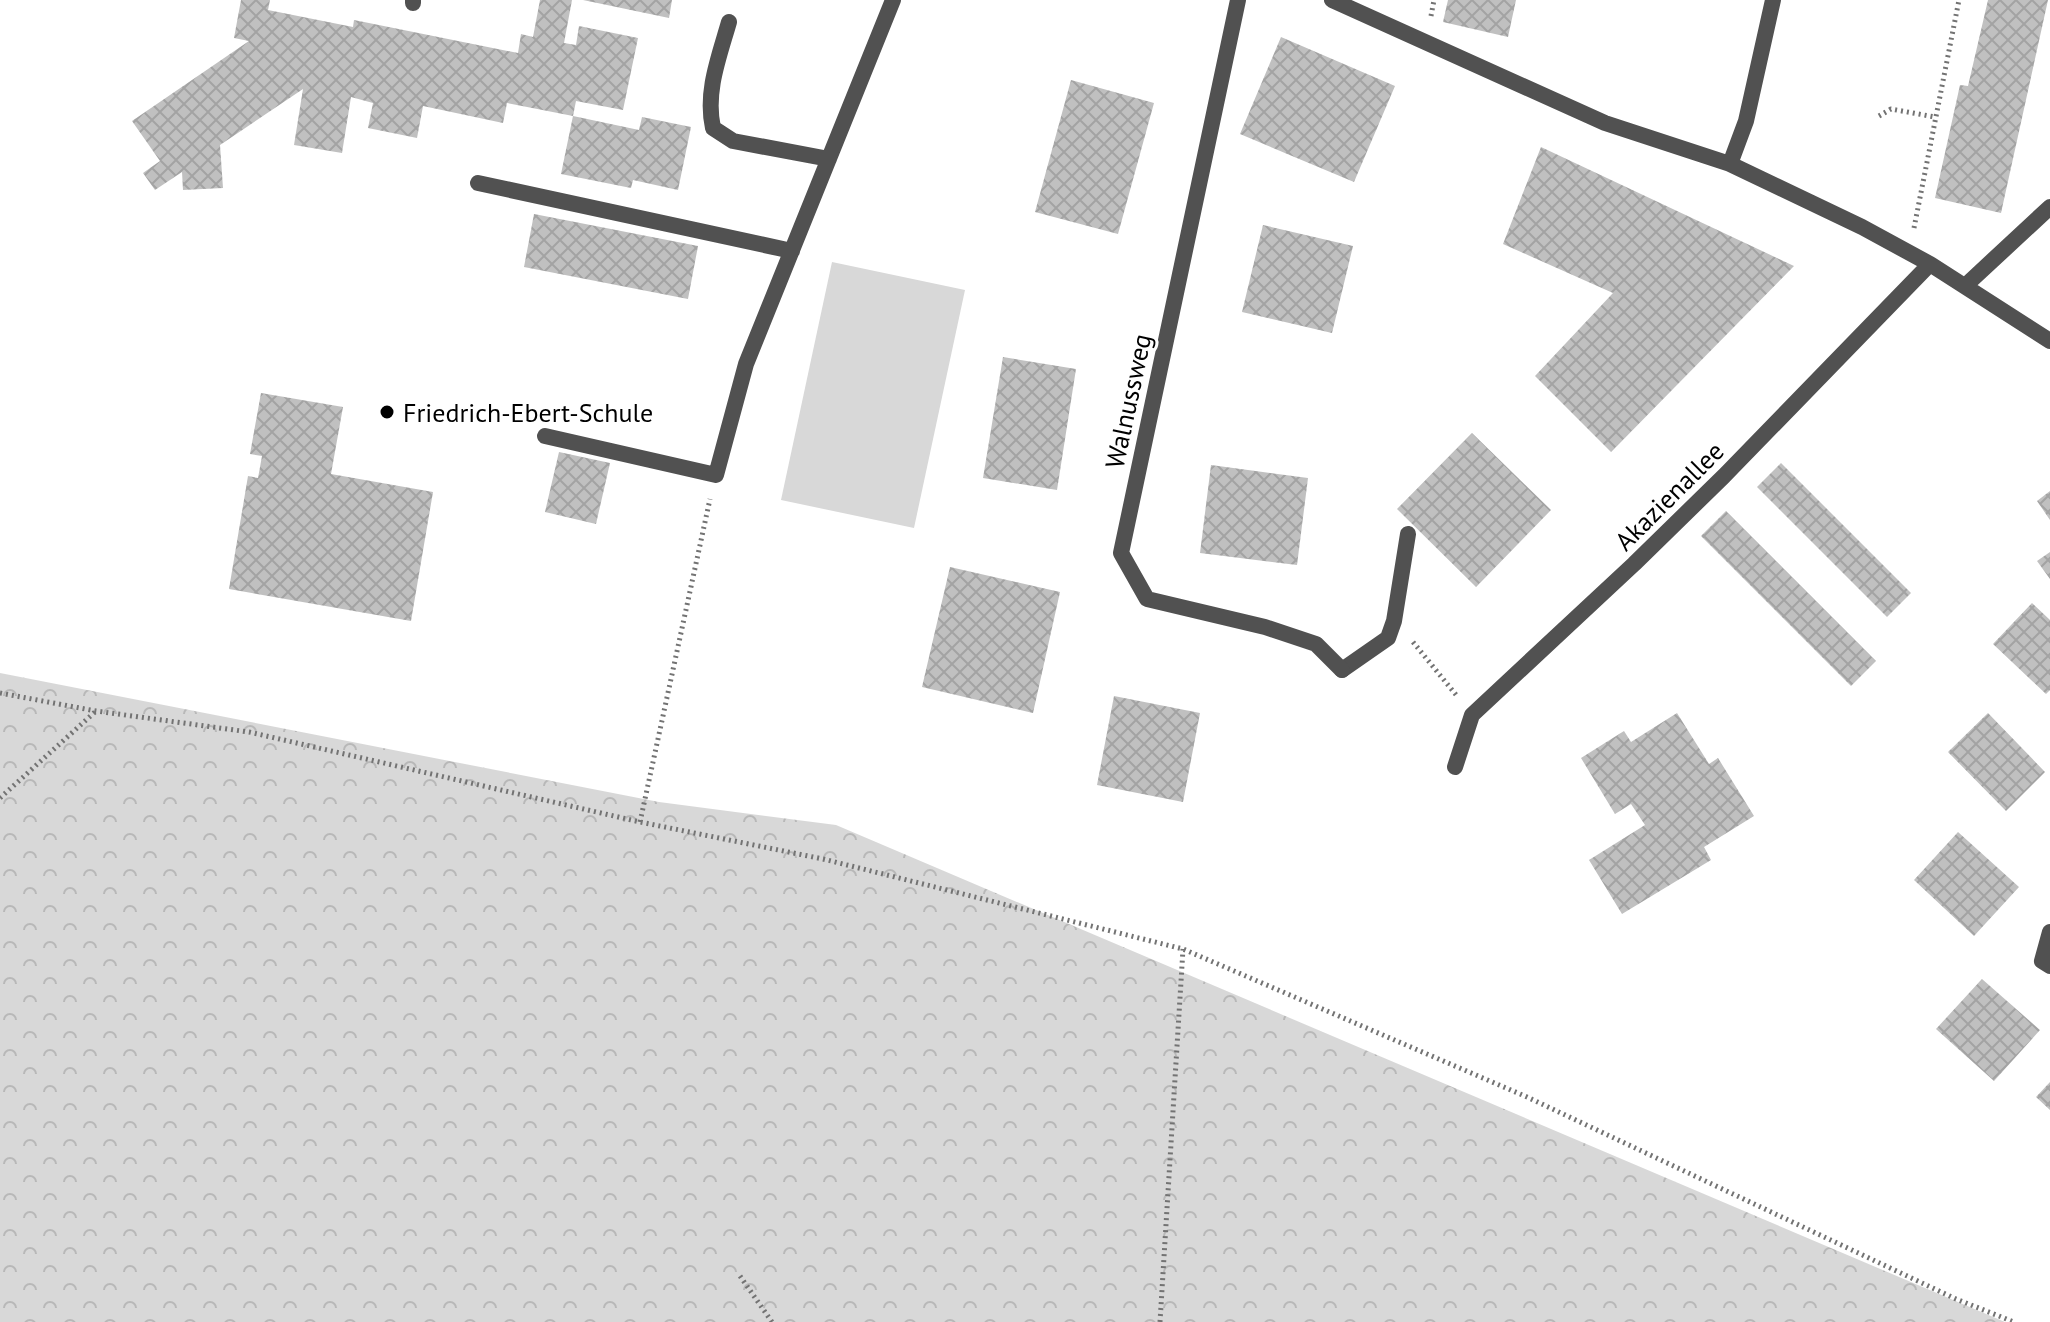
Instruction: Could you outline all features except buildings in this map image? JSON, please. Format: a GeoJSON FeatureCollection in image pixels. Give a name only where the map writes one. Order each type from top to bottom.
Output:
{"type":"FeatureCollection","features":[{"type":"Feature","properties":{"kind":"street"},"geometry":{"type":"LineString","coordinates":[[545,436],[716,475],[746,364],[893,0]]}},
{"type":"Feature","properties":{"kind":"street","name":"Walnussweg"},"geometry":{"type":"LineString","coordinates":[[1238,0],[1121,553],[1147,599],[1265,627],[1316,644],[1342,670],[1388,638],[1394,621],[1408,534]]}},
{"type":"Feature","properties":{"kind":"street"},"geometry":{"type":"LineString","coordinates":[[1332,0],[1605,123],[1730,164],[1930,264],[2050,341]]}},
{"type":"Feature","properties":{"kind":"street"},"geometry":{"type":"LineString","coordinates":[[1730,164],[1746,121],[1773,0]]}},
{"type":"Feature","properties":{"kind":"street"},"geometry":{"type":"LineString","coordinates":[[729,22],[708,106],[713,128],[733,141],[829,159]]}},
{"type":"Feature","properties":{"kind":"street"},"geometry":{"type":"LineString","coordinates":[[478,183],[792,251]]}},
{"type":"Feature","properties":{"kind":"street"},"geometry":{"type":"LineString","coordinates":[[1965,286],[2050,207]]}},
{"type":"Feature","properties":{"kind":"street","name":"Akazienallee"},"geometry":{"type":"LineString","coordinates":[[1455,767],[1472,715],[1724,476],[1930,264]]}},
{"type":"Feature","properties":{"kind":"street"},"geometry":{"type":"LineString","coordinates":[[2050,932],[2042,961],[2050,966]]}},
{"type":"Feature","properties":{"kind":"path"},"geometry":{"type":"LineString","coordinates":[[1909,253],[1959,0]]}},
{"type":"Feature","properties":{"kind":"path"},"geometry":{"type":"LineString","coordinates":[[1879,116],[1891,109],[1935,117]]}},
{"type":"Feature","properties":{"kind":"path"},"geometry":{"type":"LineString","coordinates":[[640,822],[716,475]]}},
{"type":"Feature","properties":{"kind":"path"},"geometry":{"type":"LineString","coordinates":[[0,693],[96,711],[249,732],[640,822],[823,859],[1183,949],[1527,1097],[1956,1299],[2014,1322]]}},
{"type":"Feature","properties":{"kind":"path"},"geometry":{"type":"LineString","coordinates":[[0,798],[96,711]]}},
{"type":"Feature","properties":{"kind":"path"},"geometry":{"type":"LineString","coordinates":[[1160,1322],[1183,949]]}},
{"type":"Feature","properties":{"kind":"path"},"geometry":{"type":"LineString","coordinates":[[740,1276],[772,1322]]}},
{"type":"Feature","properties":{"kind":"green space"},"geometry":{"type":"Polygon","coordinates":[[[832,262],[965,290],[914,528],[781,500],[832,262]]]}},
{"type":"Feature","properties":{"kind":"green space"},"geometry":{"type":"Polygon","coordinates":[[[0,673],[659,802],[836,825],[2005,1322],[0,1322],[0,673]]]}},
{"type":"Feature","properties":{"kind":"place","name":"Friedrich-Ebert-Schule"},"geometry":{"type":"Point","coordinates":[387,412]}}]}
